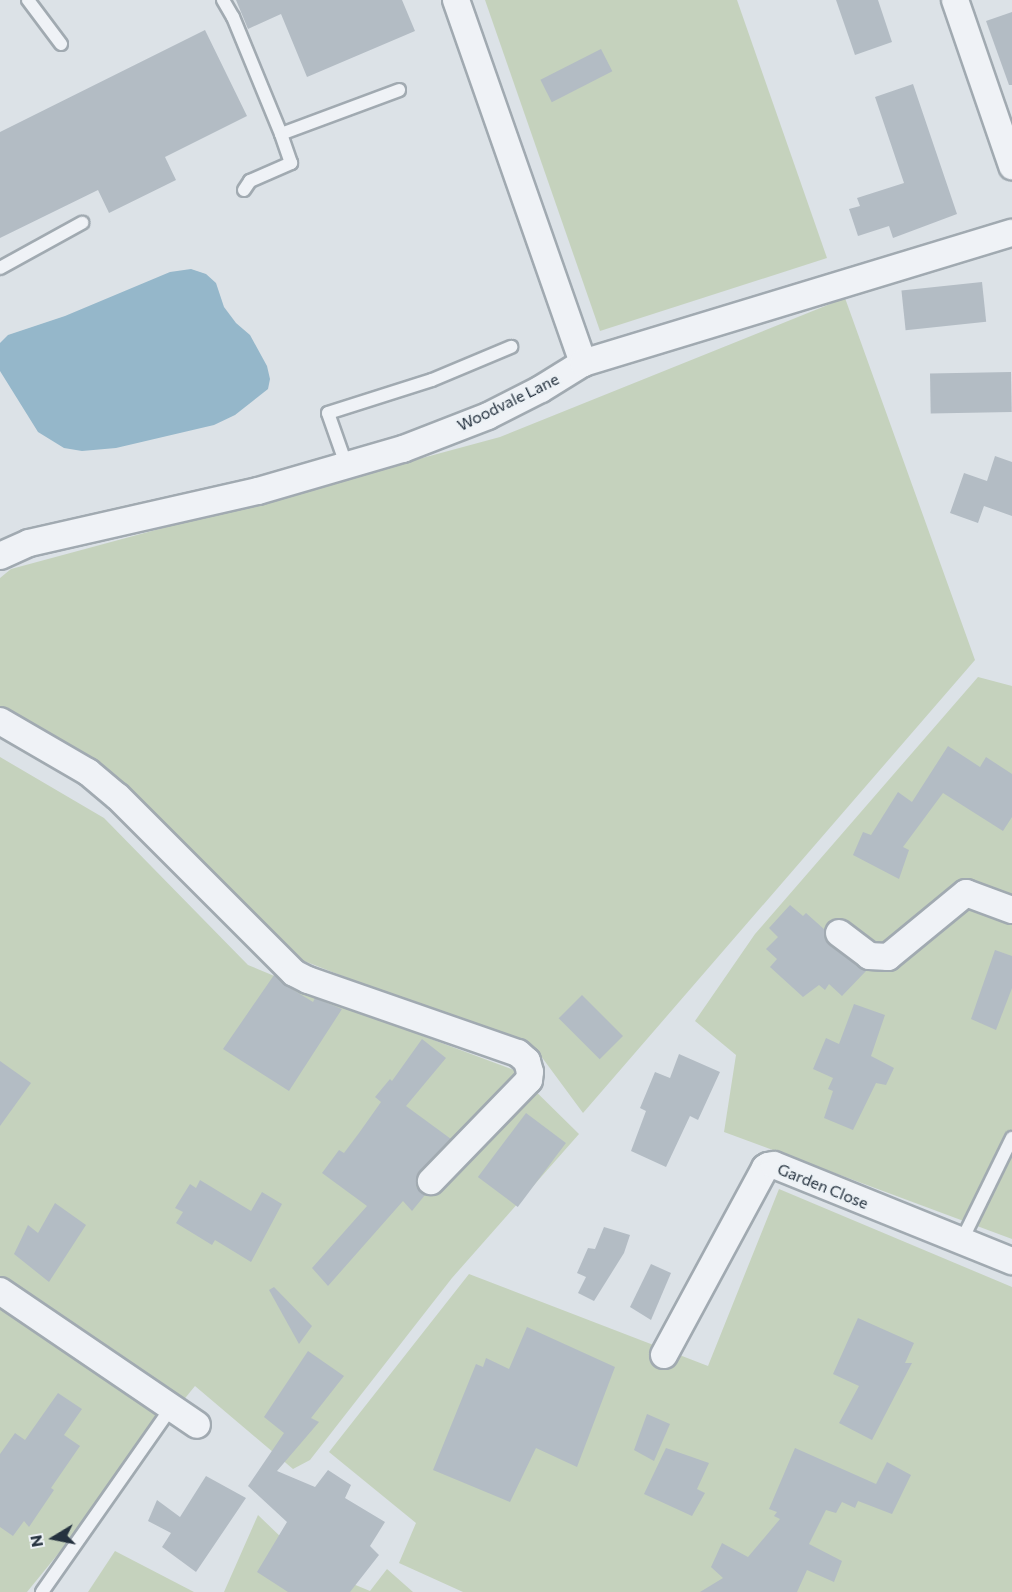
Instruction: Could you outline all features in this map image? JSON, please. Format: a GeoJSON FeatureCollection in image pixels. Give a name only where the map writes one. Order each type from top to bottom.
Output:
{"type":"FeatureCollection","features":[{"type":"Feature","properties":{"kind":"street"},"geometry":{"type":"LineString","coordinates":[[456,0],[583,363]]}},
{"type":"Feature","properties":{"kind":"street"},"geometry":{"type":"LineString","coordinates":[[955,0],[1012,166]]}},
{"type":"Feature","properties":{"kind":"street","name":"Woodvale Lane"},"geometry":{"type":"LineString","coordinates":[[0,556],[29,543],[258,492],[347,467],[403,449],[489,416],[541,389],[583,363],[1012,233]]}},
{"type":"Feature","properties":{"kind":"street"},"geometry":{"type":"LineString","coordinates":[[0,721],[61,754],[88,772],[117,796],[294,973],[308,981],[518,1053],[527,1061],[530,1072],[528,1080],[431,1181]]}},
{"type":"Feature","properties":{"kind":"street"},"geometry":{"type":"LineString","coordinates":[[839,933],[869,956],[888,957],[966,893],[1012,910]]}},
{"type":"Feature","properties":{"kind":"street","name":"Garden Close"},"geometry":{"type":"LineString","coordinates":[[664,1355],[768,1166],[774,1166],[1012,1261]]}},
{"type":"Feature","properties":{"kind":"street"},"geometry":{"type":"LineString","coordinates":[[0,1291],[197,1425]]}},
{"type":"Feature","properties":{"kind":"lane"},"geometry":{"type":"LineString","coordinates":[[28,0],[61,44]]}},
{"type":"Feature","properties":{"kind":"lane"},"geometry":{"type":"LineString","coordinates":[[223,0],[234,17],[291,163],[250,181],[244,190]]}},
{"type":"Feature","properties":{"kind":"lane"},"geometry":{"type":"LineString","coordinates":[[281,134],[399,90]]}},
{"type":"Feature","properties":{"kind":"lane"},"geometry":{"type":"LineString","coordinates":[[0,268],[82,223]]}},
{"type":"Feature","properties":{"kind":"lane"},"geometry":{"type":"LineString","coordinates":[[347,467],[328,413],[432,380],[511,347]]}},
{"type":"Feature","properties":{"kind":"lane"},"geometry":{"type":"LineString","coordinates":[[961,1242],[1012,1138]]}},
{"type":"Feature","properties":{"kind":"lane"},"geometry":{"type":"LineString","coordinates":[[42,1592],[171,1408]]}},
{"type":"Feature","properties":{"kind":"green space"},"geometry":{"type":"Polygon","coordinates":[[[485,0],[737,0],[827,258],[600,331],[485,0]]]}},
{"type":"Feature","properties":{"kind":"green space"},"geometry":{"type":"Polygon","coordinates":[[[845,298],[975,660],[583,1113],[538,1052],[304,961],[124,785],[0,706],[0,578],[11,569],[500,437],[845,298]]]}},
{"type":"Feature","properties":{"kind":"green space"},"geometry":{"type":"Polygon","coordinates":[[[978,677],[1012,686],[1012,1239],[724,1132],[736,1055],[695,1021],[755,934],[978,677]]]}},
{"type":"Feature","properties":{"kind":"green space"},"geometry":{"type":"Polygon","coordinates":[[[0,757],[104,818],[248,965],[380,1020],[514,1070],[579,1134],[452,1278],[310,1460],[293,1469],[195,1386],[27,1592],[0,1592],[0,757]]]}},
{"type":"Feature","properties":{"kind":"green space"},"geometry":{"type":"Polygon","coordinates":[[[779,1189],[1012,1287],[1012,1592],[463,1592],[399,1563],[416,1523],[329,1452],[469,1274],[708,1366],[779,1189]]]}},
{"type":"Feature","properties":{"kind":"green space"},"geometry":{"type":"Polygon","coordinates":[[[258,1515],[312,1567],[370,1591],[387,1569],[413,1592],[224,1592],[258,1515]]]}},
{"type":"Feature","properties":{"kind":"green space"},"geometry":{"type":"Polygon","coordinates":[[[115,1551],[194,1592],[88,1592],[115,1551]]]}},
{"type":"Feature","properties":{"kind":"water"},"geometry":{"type":"Polygon","coordinates":[[[191,269],[206,274],[216,283],[224,307],[236,323],[250,335],[267,366],[270,379],[268,389],[235,415],[214,425],[116,448],[82,451],[64,448],[38,432],[0,371],[0,343],[8,335],[65,316],[170,272],[191,269]]]}},
{"type":"Feature","properties":{"kind":"building"},"geometry":{"type":"Polygon","coordinates":[[[236,0],[402,0],[415,31],[307,77],[281,14],[248,29],[236,0]]]}},
{"type":"Feature","properties":{"kind":"building"},"geometry":{"type":"Polygon","coordinates":[[[836,0],[878,0],[892,42],[855,55],[836,0]]]}},
{"type":"Feature","properties":{"kind":"building"},"geometry":{"type":"Polygon","coordinates":[[[1012,12],[1012,85],[1009,85],[986,21],[1012,12]]]}},
{"type":"Feature","properties":{"kind":"building"},"geometry":{"type":"Polygon","coordinates":[[[205,30],[247,116],[165,157],[176,180],[109,213],[98,190],[0,238],[0,132],[205,30]]]}},
{"type":"Feature","properties":{"kind":"building"},"geometry":{"type":"Polygon","coordinates":[[[601,49],[612,71],[552,102],[540,80],[601,49]]]}},
{"type":"Feature","properties":{"kind":"building"},"geometry":{"type":"Polygon","coordinates":[[[913,84],[957,214],[893,238],[889,226],[858,236],[849,209],[860,206],[857,198],[904,183],[875,97],[913,84]]]}},
{"type":"Feature","properties":{"kind":"building"},"geometry":{"type":"Polygon","coordinates":[[[982,282],[986,322],[906,330],[901,290],[982,282]]]}},
{"type":"Feature","properties":{"kind":"building"},"geometry":{"type":"Polygon","coordinates":[[[1011,372],[1012,412],[931,413],[930,373],[1011,372]]]}},
{"type":"Feature","properties":{"kind":"building"},"geometry":{"type":"Polygon","coordinates":[[[995,456],[1012,462],[1012,516],[984,506],[978,523],[950,513],[964,473],[987,481],[995,456]]]}},
{"type":"Feature","properties":{"kind":"building"},"geometry":{"type":"Polygon","coordinates":[[[948,746],[980,767],[986,757],[1012,774],[1012,817],[1003,831],[943,793],[903,847],[909,850],[899,879],[853,855],[863,832],[871,835],[898,792],[912,802],[948,746]]]}},
{"type":"Feature","properties":{"kind":"building"},"geometry":{"type":"Polygon","coordinates":[[[790,905],[803,916],[806,913],[825,930],[825,938],[830,945],[866,971],[842,996],[829,984],[825,990],[819,985],[803,997],[770,967],[777,959],[766,949],[778,937],[769,928],[790,905]]]}},
{"type":"Feature","properties":{"kind":"building"},"geometry":{"type":"Polygon","coordinates":[[[995,950],[1012,956],[1012,988],[996,1030],[971,1019],[995,950]]]}},
{"type":"Feature","properties":{"kind":"building"},"geometry":{"type":"Polygon","coordinates":[[[274,975],[313,1002],[315,998],[342,1009],[289,1091],[223,1049],[274,975]]]}},
{"type":"Feature","properties":{"kind":"building"},"geometry":{"type":"Polygon","coordinates":[[[582,995],[623,1036],[600,1059],[559,1018],[582,995]]]}},
{"type":"Feature","properties":{"kind":"building"},"geometry":{"type":"Polygon","coordinates":[[[854,1004],[885,1015],[871,1056],[894,1068],[886,1085],[876,1083],[853,1130],[824,1118],[833,1091],[828,1089],[833,1078],[813,1069],[826,1038],[839,1044],[854,1004]]]}},
{"type":"Feature","properties":{"kind":"building"},"geometry":{"type":"Polygon","coordinates":[[[422,1039],[446,1058],[406,1106],[451,1139],[417,1177],[416,1187],[425,1195],[412,1211],[403,1201],[328,1286],[312,1268],[367,1206],[322,1173],[339,1150],[344,1153],[359,1133],[381,1102],[375,1097],[390,1079],[392,1081],[422,1039]]]}},
{"type":"Feature","properties":{"kind":"building"},"geometry":{"type":"Polygon","coordinates":[[[679,1054],[720,1072],[698,1120],[690,1116],[666,1167],[631,1151],[646,1111],[640,1108],[655,1072],[670,1078],[679,1054]]]}},
{"type":"Feature","properties":{"kind":"building"},"geometry":{"type":"Polygon","coordinates":[[[0,1061],[31,1083],[0,1126],[0,1061]]]}},
{"type":"Feature","properties":{"kind":"building"},"geometry":{"type":"Polygon","coordinates":[[[526,1113],[566,1143],[518,1207],[478,1177],[526,1113]]]}},
{"type":"Feature","properties":{"kind":"building"},"geometry":{"type":"Polygon","coordinates":[[[200,1180],[251,1211],[262,1192],[282,1204],[251,1262],[215,1240],[212,1245],[176,1223],[183,1212],[175,1208],[190,1184],[196,1188],[200,1180]]]}},
{"type":"Feature","properties":{"kind":"building"},"geometry":{"type":"Polygon","coordinates":[[[55,1203],[86,1225],[49,1282],[14,1254],[28,1225],[38,1233],[55,1203]]]}},
{"type":"Feature","properties":{"kind":"building"},"geometry":{"type":"Polygon","coordinates":[[[604,1227],[630,1235],[624,1253],[594,1301],[578,1293],[586,1277],[577,1273],[588,1248],[595,1249],[604,1227]]]}},
{"type":"Feature","properties":{"kind":"building"},"geometry":{"type":"Polygon","coordinates":[[[651,1264],[671,1273],[651,1320],[630,1307],[651,1264]]]}},
{"type":"Feature","properties":{"kind":"building"},"geometry":{"type":"Polygon","coordinates":[[[274,1287],[312,1326],[299,1344],[269,1290],[274,1287]]]}},
{"type":"Feature","properties":{"kind":"building"},"geometry":{"type":"Polygon","coordinates":[[[858,1318],[914,1343],[905,1363],[912,1363],[872,1440],[839,1423],[859,1386],[833,1374],[858,1318]]]}},
{"type":"Feature","properties":{"kind":"building"},"geometry":{"type":"Polygon","coordinates":[[[527,1327],[615,1367],[577,1467],[536,1448],[510,1502],[433,1470],[476,1364],[483,1367],[486,1358],[509,1369],[527,1327]]]}},
{"type":"Feature","properties":{"kind":"building"},"geometry":{"type":"Polygon","coordinates":[[[308,1351],[344,1376],[311,1418],[319,1422],[277,1471],[315,1487],[328,1470],[351,1485],[345,1498],[385,1522],[370,1546],[379,1555],[350,1592],[288,1592],[257,1572],[287,1522],[248,1486],[284,1433],[264,1417],[308,1351]]]}},
{"type":"Feature","properties":{"kind":"building"},"geometry":{"type":"Polygon","coordinates":[[[58,1393],[82,1409],[64,1435],[80,1446],[51,1488],[54,1490],[29,1527],[24,1521],[13,1536],[0,1527],[0,1454],[15,1433],[25,1440],[58,1393]]]}},
{"type":"Feature","properties":{"kind":"building"},"geometry":{"type":"Polygon","coordinates":[[[647,1414],[670,1424],[654,1461],[634,1450],[647,1414]]]}},
{"type":"Feature","properties":{"kind":"building"},"geometry":{"type":"Polygon","coordinates":[[[666,1448],[709,1463],[697,1489],[705,1493],[692,1516],[644,1494],[666,1448]]]}},
{"type":"Feature","properties":{"kind":"building"},"geometry":{"type":"Polygon","coordinates":[[[795,1448],[876,1484],[887,1462],[911,1475],[892,1514],[858,1501],[855,1508],[842,1502],[836,1513],[826,1510],[809,1544],[842,1561],[834,1582],[807,1570],[797,1592],[700,1592],[723,1578],[711,1567],[722,1543],[748,1557],[780,1519],[774,1516],[777,1512],[769,1509],[795,1448]]]}},
{"type":"Feature","properties":{"kind":"building"},"geometry":{"type":"Polygon","coordinates":[[[206,1476],[246,1498],[196,1572],[162,1547],[171,1533],[148,1521],[157,1500],[180,1517],[206,1476]]]}}]}
